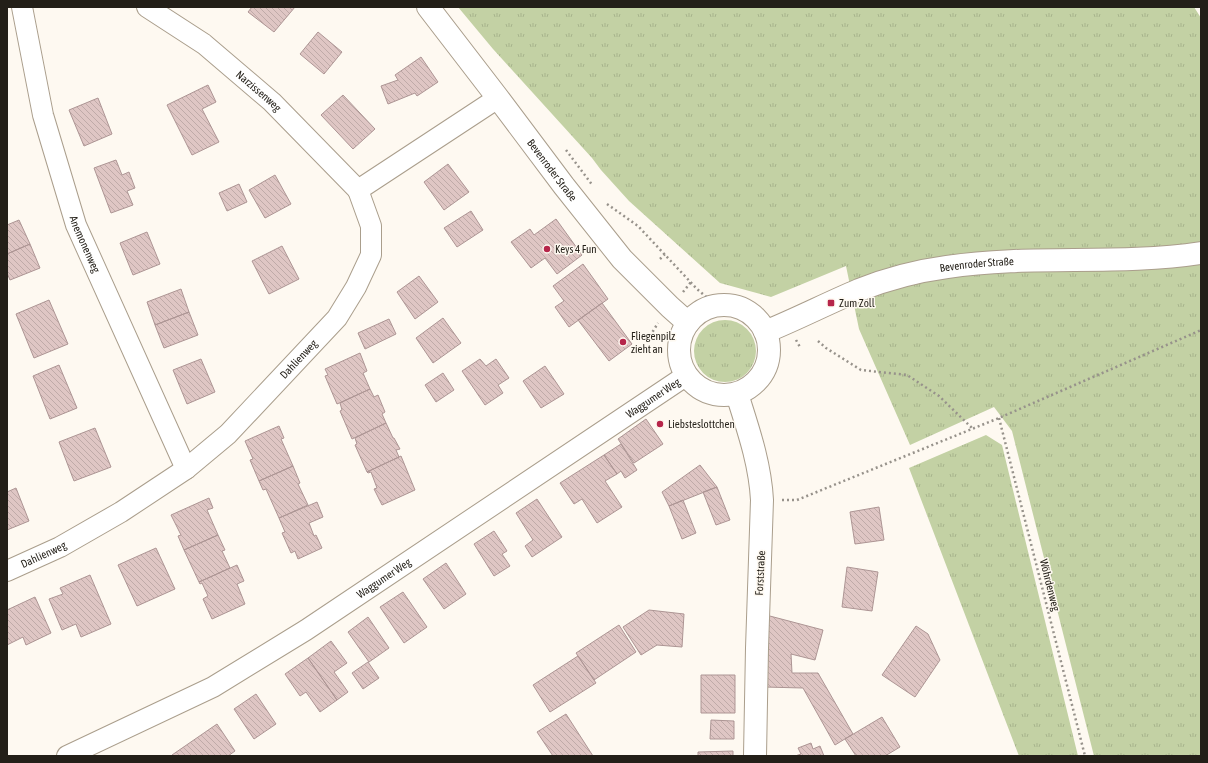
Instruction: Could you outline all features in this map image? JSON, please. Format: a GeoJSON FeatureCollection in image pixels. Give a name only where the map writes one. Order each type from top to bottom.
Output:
{"type":"FeatureCollection","features":[{"type":"Feature","properties":{"kind":"main road","name":"Bevenroder Straße"},"geometry":{"type":"LineString","coordinates":[[428,7],[564,186],[622,259],[688,323]]}},
{"type":"Feature","properties":{"kind":"main road","name":"Bevenroder Straße"},"geometry":{"type":"LineString","coordinates":[[765,332],[860,290],[911,274],[947,267],[1024,261],[1153,258],[1201,253]]}},
{"type":"Feature","properties":{"kind":"main road"},"geometry":{"type":"LineString","coordinates":[[728,305],[740,308],[749,313],[758,321],[768,339],[768,359],[761,377],[746,390],[737,394],[714,394],[704,390],[694,384],[687,375],[681,362],[679,349],[682,335],[688,323],[696,315],[706,309],[717,306],[728,305]]}},
{"type":"Feature","properties":{"kind":"main road","name":"Forststraße"},"geometry":{"type":"LineString","coordinates":[[737,394],[755,452],[761,481],[762,500],[755,756]]}},
{"type":"Feature","properties":{"kind":"street","name":"Anemonenweg"},"geometry":{"type":"LineString","coordinates":[[22,7],[43,114],[76,225],[186,470]]}},
{"type":"Feature","properties":{"kind":"street","name":"Narzissenweg"},"geometry":{"type":"LineString","coordinates":[[147,7],[204,44],[266,97],[358,190]]}},
{"type":"Feature","properties":{"kind":"street"},"geometry":{"type":"LineString","coordinates":[[358,190],[498,98]]}},
{"type":"Feature","properties":{"kind":"street","name":"Dahlienweg"},"geometry":{"type":"LineString","coordinates":[[7,571],[60,547],[121,512],[186,470],[228,434],[337,318],[356,287],[371,256],[371,226],[358,190]]}},
{"type":"Feature","properties":{"kind":"street","name":"Waggumer Weg"},"geometry":{"type":"LineString","coordinates":[[67,756],[213,687],[306,630],[687,375]]}},
{"type":"Feature","properties":{"kind":"path"},"geometry":{"type":"LineString","coordinates":[[573,160],[594,188]]}},
{"type":"Feature","properties":{"kind":"path"},"geometry":{"type":"LineString","coordinates":[[603,199],[607,205],[638,226],[697,289],[717,306]]}},
{"type":"Feature","properties":{"kind":"path"},"geometry":{"type":"LineString","coordinates":[[660,259],[665,254]]}},
{"type":"Feature","properties":{"kind":"path"},"geometry":{"type":"LineString","coordinates":[[683,291],[691,282]]}},
{"type":"Feature","properties":{"kind":"path"},"geometry":{"type":"LineString","coordinates":[[650,336],[660,320]]}},
{"type":"Feature","properties":{"kind":"path"},"geometry":{"type":"LineString","coordinates":[[762,500],[797,500],[999,418],[1201,330]]}},
{"type":"Feature","properties":{"kind":"path"},"geometry":{"type":"LineString","coordinates":[[818,341],[826,348],[862,370],[907,375],[939,396],[972,428]]}},
{"type":"Feature","properties":{"kind":"path","name":"Wöhrdenweg"},"geometry":{"type":"LineString","coordinates":[[999,418],[1085,756]]}},
{"type":"Feature","properties":{"kind":"green space"},"geometry":{"type":"Polygon","coordinates":[[[458,7],[1194,7],[1201,18],[1201,756],[1094,756],[1012,431],[994,407],[910,445],[859,329],[846,266],[771,297],[720,283],[629,201],[493,49],[458,7]]]}},
{"type":"Feature","properties":{"kind":"green space"},"geometry":{"type":"Polygon","coordinates":[[[719,320],[731,320],[747,329],[754,339],[756,351],[754,363],[747,373],[731,382],[719,382],[708,377],[699,368],[694,357],[694,345],[699,334],[708,325],[719,320]]]}},
{"type":"Feature","properties":{"kind":"green space"},"geometry":{"type":"Polygon","coordinates":[[[986,435],[1002,445],[1078,756],[1019,756],[909,468],[986,435]]]}},
{"type":"Feature","properties":{"kind":"building"},"geometry":{"type":"Polygon","coordinates":[[[252,7],[295,7],[274,32],[248,12],[252,7]]]}},
{"type":"Feature","properties":{"kind":"building"},"geometry":{"type":"Polygon","coordinates":[[[318,32],[342,52],[324,74],[300,54],[318,32]]]}},
{"type":"Feature","properties":{"kind":"building"},"geometry":{"type":"Polygon","coordinates":[[[421,57],[438,82],[417,96],[415,93],[388,104],[381,86],[398,80],[395,75],[421,57]]]}},
{"type":"Feature","properties":{"kind":"building"},"geometry":{"type":"Polygon","coordinates":[[[208,85],[216,102],[202,109],[219,142],[192,155],[167,105],[208,85]]]}},
{"type":"Feature","properties":{"kind":"building"},"geometry":{"type":"Polygon","coordinates":[[[343,95],[375,129],[353,149],[321,115],[343,95]]]}},
{"type":"Feature","properties":{"kind":"building"},"geometry":{"type":"Polygon","coordinates":[[[98,98],[112,134],[84,146],[69,110],[98,98]]]}},
{"type":"Feature","properties":{"kind":"building"},"geometry":{"type":"Polygon","coordinates":[[[116,160],[122,175],[129,172],[135,188],[127,191],[133,205],[111,213],[94,168],[116,160]]]}},
{"type":"Feature","properties":{"kind":"building"},"geometry":{"type":"Polygon","coordinates":[[[448,164],[469,192],[444,210],[424,182],[448,164]]]}},
{"type":"Feature","properties":{"kind":"building"},"geometry":{"type":"Polygon","coordinates":[[[275,175],[291,204],[265,218],[249,190],[275,175]]]}},
{"type":"Feature","properties":{"kind":"building"},"geometry":{"type":"Polygon","coordinates":[[[239,184],[247,202],[227,211],[219,193],[239,184]]]}},
{"type":"Feature","properties":{"kind":"building"},"geometry":{"type":"Polygon","coordinates":[[[471,211],[483,230],[457,247],[444,228],[471,211]]]}},
{"type":"Feature","properties":{"kind":"building","name":"Keys 4 Fun"},"geometry":{"type":"Polygon","coordinates":[[[556,219],[582,255],[557,274],[545,258],[531,268],[511,242],[530,229],[534,235],[556,219]]]}},
{"type":"Feature","properties":{"kind":"building"},"geometry":{"type":"Polygon","coordinates":[[[19,220],[30,244],[7,254],[7,225],[19,220]]]}},
{"type":"Feature","properties":{"kind":"building"},"geometry":{"type":"Polygon","coordinates":[[[147,232],[160,264],[133,275],[120,243],[147,232]]]}},
{"type":"Feature","properties":{"kind":"building"},"geometry":{"type":"Polygon","coordinates":[[[30,244],[40,268],[10,280],[7,273],[7,254],[30,244]]]}},
{"type":"Feature","properties":{"kind":"building"},"geometry":{"type":"Polygon","coordinates":[[[282,246],[299,279],[269,294],[252,261],[282,246]]]}},
{"type":"Feature","properties":{"kind":"building"},"geometry":{"type":"Polygon","coordinates":[[[583,264],[608,299],[569,327],[555,307],[564,301],[553,286],[583,264]]]}},
{"type":"Feature","properties":{"kind":"building"},"geometry":{"type":"Polygon","coordinates":[[[419,276],[438,302],[415,319],[397,292],[419,276]]]}},
{"type":"Feature","properties":{"kind":"building"},"geometry":{"type":"Polygon","coordinates":[[[181,289],[189,312],[155,325],[147,302],[181,289]]]}},
{"type":"Feature","properties":{"kind":"building"},"geometry":{"type":"Polygon","coordinates":[[[49,300],[68,344],[34,358],[16,314],[49,300]]]}},
{"type":"Feature","properties":{"kind":"building"},"geometry":{"type":"Polygon","coordinates":[[[602,303],[632,344],[609,361],[578,320],[602,303]]]}},
{"type":"Feature","properties":{"kind":"building"},"geometry":{"type":"Polygon","coordinates":[[[189,312],[198,335],[164,348],[155,325],[189,312]]]}},
{"type":"Feature","properties":{"kind":"building"},"geometry":{"type":"Polygon","coordinates":[[[443,318],[461,343],[433,363],[416,338],[443,318]]]}},
{"type":"Feature","properties":{"kind":"building"},"geometry":{"type":"Polygon","coordinates":[[[389,319],[396,334],[365,349],[358,333],[389,319]]]}},
{"type":"Feature","properties":{"kind":"building"},"geometry":{"type":"Polygon","coordinates":[[[360,353],[367,371],[363,373],[370,389],[337,404],[325,376],[328,375],[325,369],[360,353]]]}},
{"type":"Feature","properties":{"kind":"building"},"geometry":{"type":"Polygon","coordinates":[[[201,359],[215,392],[187,404],[173,370],[201,359]]]}},
{"type":"Feature","properties":{"kind":"building"},"geometry":{"type":"Polygon","coordinates":[[[480,359],[486,366],[496,359],[509,378],[498,385],[503,393],[485,405],[462,371],[480,359]]]}},
{"type":"Feature","properties":{"kind":"building"},"geometry":{"type":"Polygon","coordinates":[[[59,365],[77,408],[50,419],[33,376],[59,365]]]}},
{"type":"Feature","properties":{"kind":"building"},"geometry":{"type":"Polygon","coordinates":[[[545,366],[564,394],[541,408],[523,381],[545,366]]]}},
{"type":"Feature","properties":{"kind":"building"},"geometry":{"type":"Polygon","coordinates":[[[443,373],[454,390],[436,402],[425,385],[443,373]]]}},
{"type":"Feature","properties":{"kind":"building"},"geometry":{"type":"Polygon","coordinates":[[[370,389],[374,397],[378,395],[385,412],[382,414],[386,423],[352,439],[340,411],[342,410],[340,403],[370,389]]]}},
{"type":"Feature","properties":{"kind":"building"},"geometry":{"type":"Polygon","coordinates":[[[646,419],[663,444],[634,463],[618,439],[646,419]]]}},
{"type":"Feature","properties":{"kind":"building"},"geometry":{"type":"Polygon","coordinates":[[[386,423],[400,449],[396,450],[399,457],[367,472],[355,445],[357,444],[355,438],[386,423]]]}},
{"type":"Feature","properties":{"kind":"building"},"geometry":{"type":"Polygon","coordinates":[[[279,426],[284,438],[281,439],[293,466],[259,481],[250,460],[253,459],[245,441],[279,426]]]}},
{"type":"Feature","properties":{"kind":"building"},"geometry":{"type":"Polygon","coordinates":[[[95,428],[111,467],[74,481],[59,442],[95,428]]]}},
{"type":"Feature","properties":{"kind":"building"},"geometry":{"type":"Polygon","coordinates":[[[621,444],[637,470],[625,478],[621,471],[617,474],[604,455],[621,444]]]}},
{"type":"Feature","properties":{"kind":"building"},"geometry":{"type":"Polygon","coordinates":[[[604,455],[617,474],[605,481],[622,507],[597,523],[582,499],[574,504],[560,483],[604,455]]]}},
{"type":"Feature","properties":{"kind":"building"},"geometry":{"type":"Polygon","coordinates":[[[401,456],[415,490],[382,505],[374,489],[377,488],[371,472],[367,472],[401,456]]]}},
{"type":"Feature","properties":{"kind":"building"},"geometry":{"type":"Polygon","coordinates":[[[700,465],[717,487],[669,506],[662,492],[700,465]]]}},
{"type":"Feature","properties":{"kind":"building"},"geometry":{"type":"Polygon","coordinates":[[[293,466],[300,483],[298,484],[308,505],[279,518],[266,489],[263,490],[259,481],[293,466]]]}},
{"type":"Feature","properties":{"kind":"building"},"geometry":{"type":"Polygon","coordinates":[[[717,487],[730,520],[716,525],[703,492],[717,487]]]}},
{"type":"Feature","properties":{"kind":"building"},"geometry":{"type":"Polygon","coordinates":[[[16,488],[29,521],[7,530],[7,492],[16,488]]]}},
{"type":"Feature","properties":{"kind":"building"},"geometry":{"type":"Polygon","coordinates":[[[209,498],[213,508],[207,510],[218,535],[184,550],[178,536],[181,535],[171,515],[209,498]]]}},
{"type":"Feature","properties":{"kind":"building"},"geometry":{"type":"Polygon","coordinates":[[[537,499],[562,537],[532,557],[525,546],[533,540],[516,513],[537,499]]]}},
{"type":"Feature","properties":{"kind":"building"},"geometry":{"type":"Polygon","coordinates":[[[683,500],[696,533],[682,539],[669,506],[683,500]]]}},
{"type":"Feature","properties":{"kind":"building"},"geometry":{"type":"Polygon","coordinates":[[[317,502],[323,517],[309,523],[314,536],[316,535],[322,548],[298,559],[295,551],[291,553],[282,533],[285,532],[279,518],[317,502]]]}},
{"type":"Feature","properties":{"kind":"building"},"geometry":{"type":"Polygon","coordinates":[[[879,507],[884,540],[855,544],[850,512],[879,507]]]}},
{"type":"Feature","properties":{"kind":"building"},"geometry":{"type":"Polygon","coordinates":[[[494,531],[507,551],[502,554],[510,566],[494,576],[474,544],[494,531]]]}},
{"type":"Feature","properties":{"kind":"building"},"geometry":{"type":"Polygon","coordinates":[[[218,535],[225,550],[222,551],[230,568],[199,582],[184,550],[218,535]]]}},
{"type":"Feature","properties":{"kind":"building"},"geometry":{"type":"Polygon","coordinates":[[[156,548],[175,589],[137,606],[118,565],[156,548]]]}},
{"type":"Feature","properties":{"kind":"building"},"geometry":{"type":"Polygon","coordinates":[[[446,563],[466,594],[444,609],[423,579],[446,563]]]}},
{"type":"Feature","properties":{"kind":"building"},"geometry":{"type":"Polygon","coordinates":[[[237,565],[244,581],[237,584],[245,604],[212,619],[203,599],[208,596],[202,583],[200,584],[199,582],[237,565]]]}},
{"type":"Feature","properties":{"kind":"building"},"geometry":{"type":"Polygon","coordinates":[[[847,567],[878,572],[872,611],[842,607],[847,567]]]}},
{"type":"Feature","properties":{"kind":"building"},"geometry":{"type":"Polygon","coordinates":[[[90,575],[111,624],[81,637],[76,624],[62,630],[49,599],[63,594],[60,588],[90,575]]]}},
{"type":"Feature","properties":{"kind":"building"},"geometry":{"type":"Polygon","coordinates":[[[403,592],[427,627],[404,643],[380,607],[403,592]]]}},
{"type":"Feature","properties":{"kind":"building"},"geometry":{"type":"Polygon","coordinates":[[[35,597],[51,633],[26,645],[23,637],[7,645],[7,610],[35,597]]]}},
{"type":"Feature","properties":{"kind":"building"},"geometry":{"type":"Polygon","coordinates":[[[649,610],[684,614],[682,647],[657,645],[641,655],[623,627],[649,610]]]}},
{"type":"Feature","properties":{"kind":"building"},"geometry":{"type":"Polygon","coordinates":[[[766,615],[823,630],[815,660],[791,654],[792,673],[818,673],[853,734],[835,745],[803,688],[764,687],[766,615]]]}},
{"type":"Feature","properties":{"kind":"building"},"geometry":{"type":"Polygon","coordinates":[[[368,617],[389,648],[369,662],[348,632],[368,617]]]}},
{"type":"Feature","properties":{"kind":"building"},"geometry":{"type":"Polygon","coordinates":[[[619,625],[636,652],[594,680],[576,653],[619,625]]]}},
{"type":"Feature","properties":{"kind":"building"},"geometry":{"type":"Polygon","coordinates":[[[916,626],[928,634],[940,660],[915,697],[882,675],[916,626]]]}},
{"type":"Feature","properties":{"kind":"building"},"geometry":{"type":"Polygon","coordinates":[[[331,641],[347,663],[334,672],[348,692],[337,700],[308,658],[331,641]]]}},
{"type":"Feature","properties":{"kind":"building"},"geometry":{"type":"Polygon","coordinates":[[[578,656],[596,683],[550,712],[533,685],[578,656]]]}},
{"type":"Feature","properties":{"kind":"building"},"geometry":{"type":"Polygon","coordinates":[[[308,658],[337,700],[320,712],[306,692],[300,696],[285,674],[308,658]]]}},
{"type":"Feature","properties":{"kind":"building"},"geometry":{"type":"Polygon","coordinates":[[[368,662],[379,678],[363,689],[352,673],[368,662]]]}},
{"type":"Feature","properties":{"kind":"building"},"geometry":{"type":"Polygon","coordinates":[[[701,675],[735,675],[735,713],[701,713],[701,675]]]}},
{"type":"Feature","properties":{"kind":"building"},"geometry":{"type":"Polygon","coordinates":[[[256,694],[276,724],[254,739],[234,709],[256,694]]]}},
{"type":"Feature","properties":{"kind":"building"},"geometry":{"type":"Polygon","coordinates":[[[566,714],[593,756],[553,756],[537,732],[566,714]]]}},
{"type":"Feature","properties":{"kind":"building"},"geometry":{"type":"Polygon","coordinates":[[[882,717],[900,747],[885,756],[856,756],[845,739],[882,717]]]}},
{"type":"Feature","properties":{"kind":"building"},"geometry":{"type":"Polygon","coordinates":[[[711,720],[734,721],[734,739],[710,739],[711,720]]]}},
{"type":"Feature","properties":{"kind":"building"},"geometry":{"type":"Polygon","coordinates":[[[217,724],[235,751],[228,756],[172,756],[172,755],[217,724]]]}},
{"type":"Feature","properties":{"kind":"building"},"geometry":{"type":"Polygon","coordinates":[[[811,743],[813,749],[820,746],[824,756],[795,756],[801,754],[798,748],[811,743]]]}},
{"type":"Feature","properties":{"kind":"building"},"geometry":{"type":"Polygon","coordinates":[[[733,751],[733,756],[698,756],[698,752],[733,751]]]}},
{"type":"Feature","properties":{"kind":"place","name":"Keys 4 Fun"},"geometry":{"type":"Point","coordinates":[547,249]}},
{"type":"Feature","properties":{"kind":"place","name":"Zum Zoll"},"geometry":{"type":"Point","coordinates":[831,303]}},
{"type":"Feature","properties":{"kind":"place","name":"Fliegenpilz zieht an"},"geometry":{"type":"Point","coordinates":[623,342]}},
{"type":"Feature","properties":{"kind":"place","name":"Liebsteslottchen"},"geometry":{"type":"Point","coordinates":[660,424]}}]}
